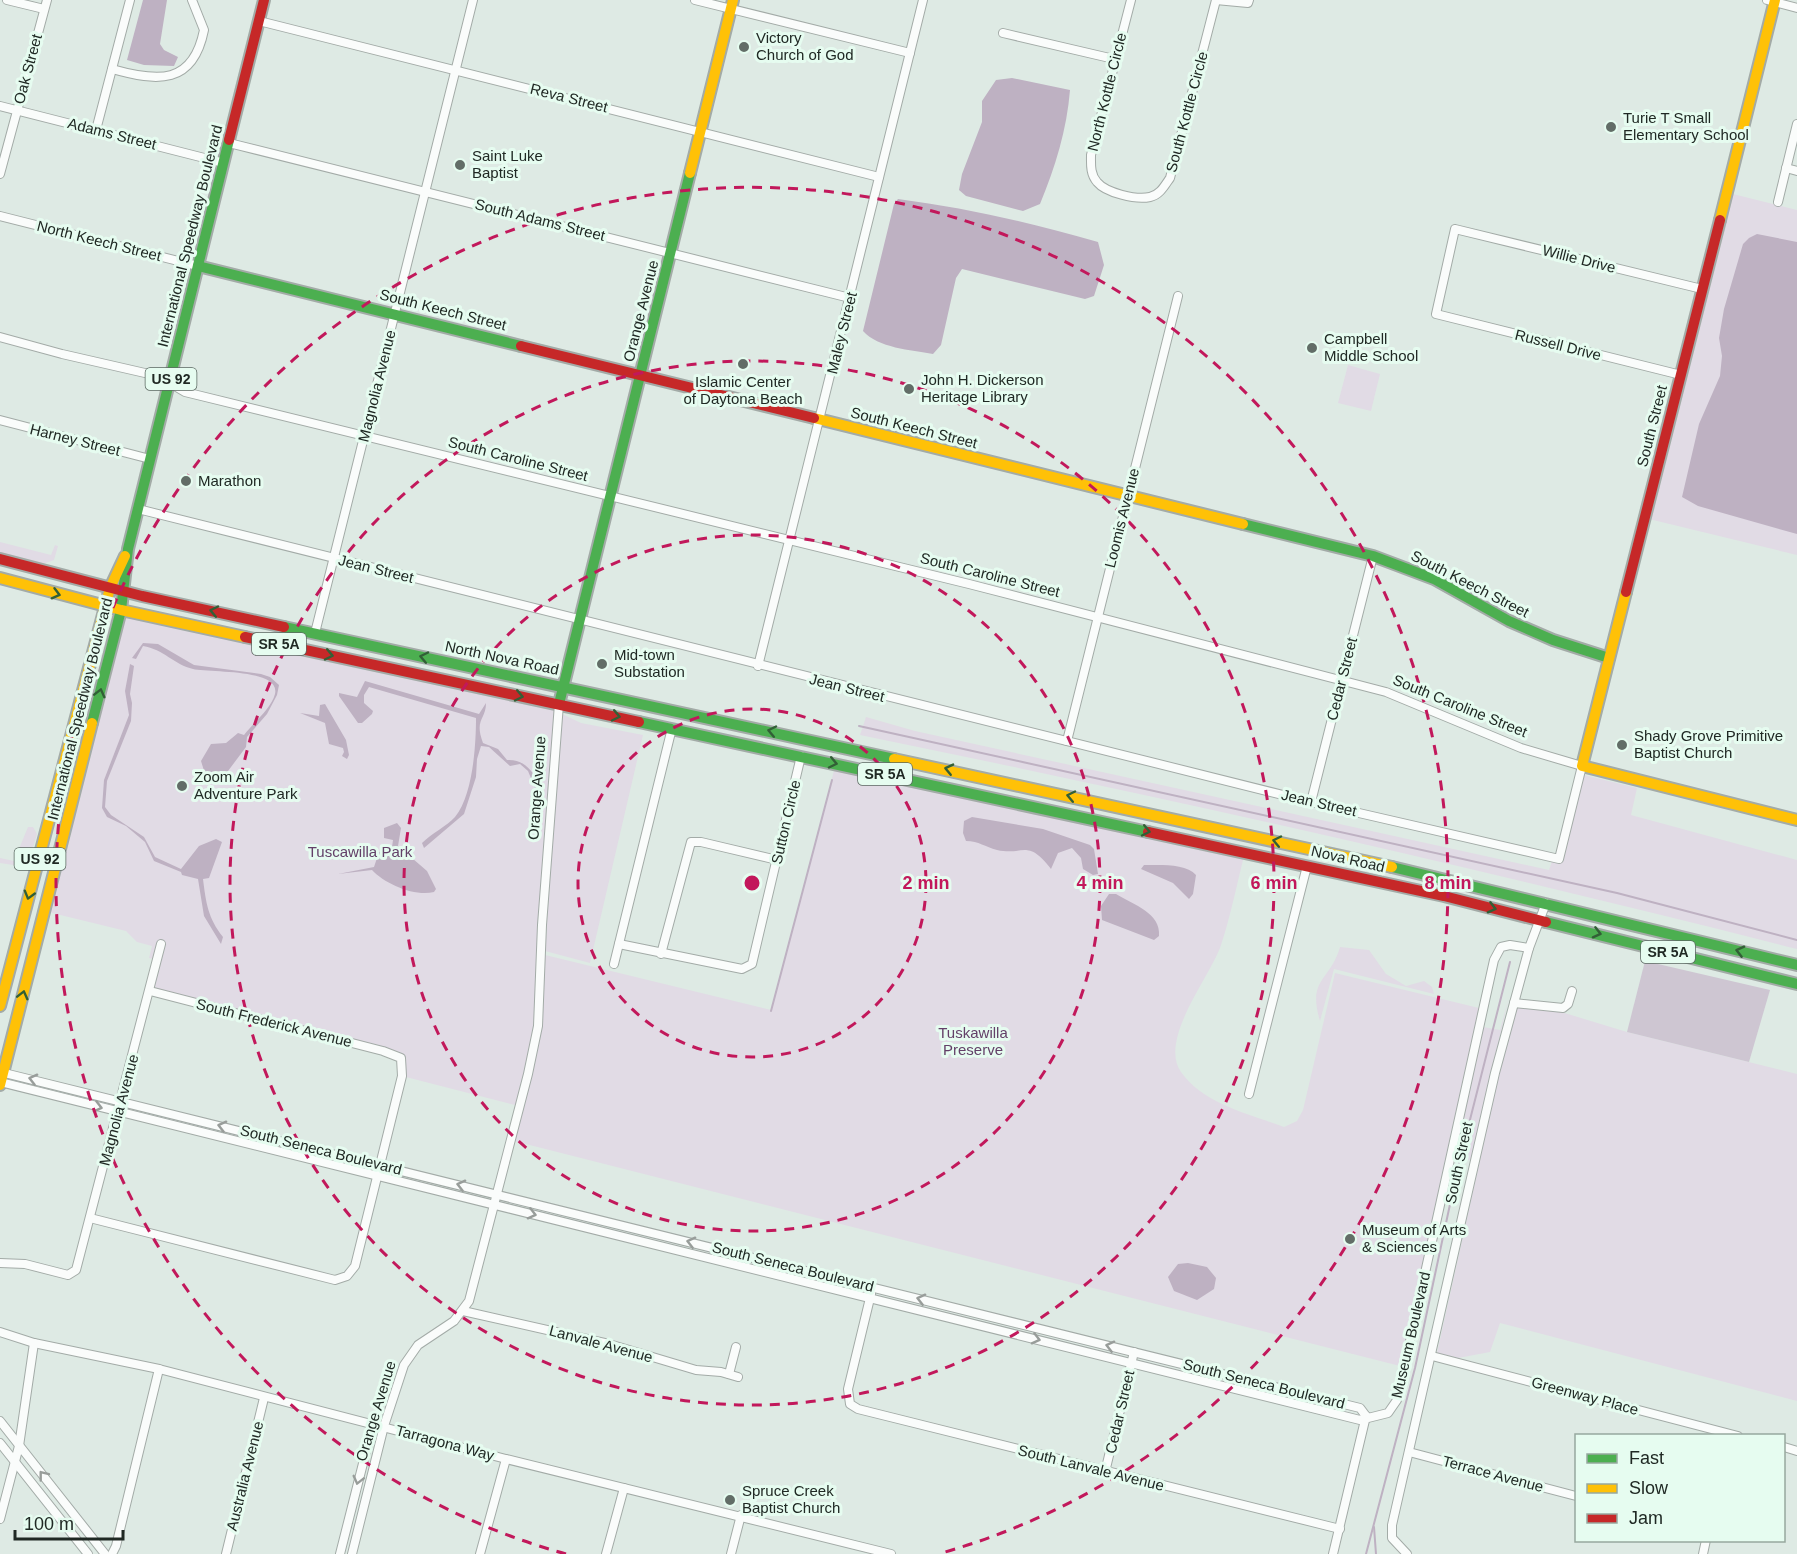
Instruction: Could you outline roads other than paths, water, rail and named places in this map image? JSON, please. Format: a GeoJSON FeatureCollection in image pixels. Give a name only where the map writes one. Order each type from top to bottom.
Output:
{"type":"FeatureCollection","features":[{"type":"Feature","properties":{"kind":"main road","name":"International Speedway Boulevard"},"geometry":{"type":"LineString","coordinates":[[1,1079],[121,610],[125,592],[128,549],[264,0]]}},
{"type":"Feature","properties":{"kind":"main road","name":"South Street"},"geometry":{"type":"LineString","coordinates":[[1582,766],[1681,375],[1772,1]]}},
{"type":"Feature","properties":{"kind":"main road","name":"Orange Avenue"},"geometry":{"type":"LineString","coordinates":[[559,704],[732,5]]}},
{"type":"Feature","properties":{"kind":"main road","name":"South Keech Street"},"geometry":{"type":"LineString","coordinates":[[198,266],[1372,556],[1426,576],[1509,621],[1553,640],[1609,658]]}},
{"type":"Feature","properties":{"kind":"main road","name":"International Speedway Boulevard"},"geometry":{"type":"LineString","coordinates":[[0,1006],[3,983],[50,822],[110,588],[128,549]]}},
{"type":"Feature","properties":{"kind":"main road","name":"North Nova Road"},"geometry":{"type":"LineString","coordinates":[[0,559],[125,592],[999,781]]}},
{"type":"Feature","properties":{"kind":"main road","name":"SR 5A"},"geometry":{"type":"LineString","coordinates":[[0,578],[121,610],[801,756]]}},
{"type":"Feature","properties":{"kind":"main road"},"geometry":{"type":"LineString","coordinates":[[776,750],[792,745],[801,737]]}},
{"type":"Feature","properties":{"kind":"main road"},"geometry":{"type":"LineString","coordinates":[[801,756],[829,743]]}},
{"type":"Feature","properties":{"kind":"main road","name":"Nova Road"},"geometry":{"type":"LineString","coordinates":[[801,756],[1540,919],[1797,984]]}},
{"type":"Feature","properties":{"kind":"main road","name":"South Caroline Street"},"geometry":{"type":"LineString","coordinates":[[1582,766],[1797,820]]}},
{"type":"Feature","properties":{"kind":"main road","name":"Nova Road"},"geometry":{"type":"LineString","coordinates":[[999,781],[1334,854],[1797,965]]}},
{"type":"Feature","properties":{"kind":"main road"},"geometry":{"type":"LineString","coordinates":[[1089,818],[1113,814],[1122,807]]}},
{"type":"Feature","properties":{"kind":"main road"},"geometry":{"type":"LineString","coordinates":[[1116,824],[1148,813]]}},
{"type":"Feature","properties":{"kind":"main road"},"geometry":{"type":"LineString","coordinates":[[35,943],[31,930],[55,838],[56,828],[50,822]]}},
{"type":"Feature","properties":{"kind":"main road"},"geometry":{"type":"LineString","coordinates":[[1307,866],[1318,858],[1334,854]]}},
{"type":"Feature","properties":{"kind":"street"},"geometry":{"type":"LineString","coordinates":[[7,0],[44,9]]}},
{"type":"Feature","properties":{"kind":"street","name":"Oak Street"},"geometry":{"type":"LineString","coordinates":[[0,174],[47,0]]}},
{"type":"Feature","properties":{"kind":"street"},"geometry":{"type":"LineString","coordinates":[[96,130],[130,0]]}},
{"type":"Feature","properties":{"kind":"street"},"geometry":{"type":"LineString","coordinates":[[112,69],[135,75],[175,74],[193,62],[202,42],[203,24],[192,0]]}},
{"type":"Feature","properties":{"kind":"street","name":"Magnolia Avenue"},"geometry":{"type":"LineString","coordinates":[[315,633],[473,0]]}},
{"type":"Feature","properties":{"kind":"street"},"geometry":{"type":"LineString","coordinates":[[694,0],[732,5],[910,53]]}},
{"type":"Feature","properties":{"kind":"street","name":"Maley Street"},"geometry":{"type":"LineString","coordinates":[[758,666],[923,0]]}},
{"type":"Feature","properties":{"kind":"street","name":"North Kottle Circle"},"geometry":{"type":"LineString","coordinates":[[1131,0],[1091,154],[1091,170],[1096,182],[1108,190],[1131,195]]}},
{"type":"Feature","properties":{"kind":"street"},"geometry":{"type":"LineString","coordinates":[[1216,0],[1248,2]]}},
{"type":"Feature","properties":{"kind":"street","name":"South Kottle Circle"},"geometry":{"type":"LineString","coordinates":[[1131,195],[1150,197],[1161,191],[1170,178],[1216,0]]}},
{"type":"Feature","properties":{"kind":"street"},"geometry":{"type":"LineString","coordinates":[[1772,1],[1797,8]]}},
{"type":"Feature","properties":{"kind":"street","name":"Reva Street"},"geometry":{"type":"LineString","coordinates":[[259,21],[879,177]]}},
{"type":"Feature","properties":{"kind":"street"},"geometry":{"type":"LineString","coordinates":[[1003,33],[1114,59]]}},
{"type":"Feature","properties":{"kind":"street","name":"Adams Street"},"geometry":{"type":"LineString","coordinates":[[0,105],[224,162]]}},
{"type":"Feature","properties":{"kind":"street"},"geometry":{"type":"LineString","coordinates":[[1778,202],[1797,124]]}},
{"type":"Feature","properties":{"kind":"street","name":"South Adams Street"},"geometry":{"type":"LineString","coordinates":[[229,143],[850,298]]}},
{"type":"Feature","properties":{"kind":"street"},"geometry":{"type":"LineString","coordinates":[[1786,168],[1797,171]]}},
{"type":"Feature","properties":{"kind":"street","name":"North Keech Street"},"geometry":{"type":"LineString","coordinates":[[0,216],[198,266]]}},
{"type":"Feature","properties":{"kind":"street","name":"Willie Drive"},"geometry":{"type":"LineString","coordinates":[[1436,314],[1455,229],[1702,289]]}},
{"type":"Feature","properties":{"kind":"street","name":"Loomis Avenue"},"geometry":{"type":"LineString","coordinates":[[1067,741],[1096,617],[1178,296]]}},
{"type":"Feature","properties":{"kind":"street","name":"Russell Drive"},"geometry":{"type":"LineString","coordinates":[[1436,314],[1681,375]]}},
{"type":"Feature","properties":{"kind":"street","name":"South Caroline Street"},"geometry":{"type":"LineString","coordinates":[[0,337],[158,376],[185,392],[1342,680],[1386,692],[1521,748],[1582,766]]}},
{"type":"Feature","properties":{"kind":"street","name":"Harney Street"},"geometry":{"type":"LineString","coordinates":[[0,420],[150,459]]}},
{"type":"Feature","properties":{"kind":"street","name":"Jean Street"},"geometry":{"type":"LineString","coordinates":[[138,509],[758,666],[1311,802],[1558,859]]}},
{"type":"Feature","properties":{"kind":"street","name":"Cedar Street"},"geometry":{"type":"LineString","coordinates":[[1311,802],[1372,556]]}},
{"type":"Feature","properties":{"kind":"street","name":"Orange Avenue"},"geometry":{"type":"LineString","coordinates":[[352,1554],[384,1426],[404,1365],[418,1345],[454,1321],[463,1311],[475,1280],[528,1074],[538,1026],[542,925],[559,704]]}},
{"type":"Feature","properties":{"kind":"street"},"geometry":{"type":"LineString","coordinates":[[614,964],[672,728]]}},
{"type":"Feature","properties":{"kind":"street","name":"Sutton Circle"},"geometry":{"type":"LineString","coordinates":[[619,944],[747,969],[752,964],[801,756]]}},
{"type":"Feature","properties":{"kind":"street","name":"South Street"},"geometry":{"type":"LineString","coordinates":[[1558,859],[1582,766]]}},
{"type":"Feature","properties":{"kind":"street"},"geometry":{"type":"LineString","coordinates":[[661,954],[691,842],[701,842],[777,860]]}},
{"type":"Feature","properties":{"kind":"street"},"geometry":{"type":"LineString","coordinates":[[1249,1094],[1307,866]]}},
{"type":"Feature","properties":{"kind":"street","name":"South Street"},"geometry":{"type":"LineString","coordinates":[[1407,1554],[1392,1538],[1392,1525],[1495,1073],[1529,948],[1546,903]]}},
{"type":"Feature","properties":{"kind":"street","name":"Magnolia Avenue"},"geometry":{"type":"LineString","coordinates":[[0,1263],[25,1264],[68,1275],[76,1270],[161,944]]}},
{"type":"Feature","properties":{"kind":"street","name":"Museum Boulevard"},"geometry":{"type":"LineString","coordinates":[[1366,1416],[1388,1413],[1397,1400],[1494,960],[1501,947],[1510,945],[1529,948]]}},
{"type":"Feature","properties":{"kind":"street","name":"South Frederick Avenue"},"geometry":{"type":"LineString","coordinates":[[150,991],[397,1055],[403,1064],[402,1076],[381,1165]]}},
{"type":"Feature","properties":{"kind":"street"},"geometry":{"type":"LineString","coordinates":[[1514,1003],[1563,1008],[1568,1004],[1572,992]]}},
{"type":"Feature","properties":{"kind":"street","name":"South Seneca Boulevard"},"geometry":{"type":"LineString","coordinates":[[1,1079],[63,1087],[249,1132],[1360,1408],[1366,1416],[1353,1420],[870,1297],[118,1112],[1,1079]]}},
{"type":"Feature","properties":{"kind":"street"},"geometry":{"type":"LineString","coordinates":[[60,1097],[63,1087]]}},
{"type":"Feature","properties":{"kind":"street"},"geometry":{"type":"LineString","coordinates":[[247,1143],[249,1132]]}},
{"type":"Feature","properties":{"kind":"street"},"geometry":{"type":"LineString","coordinates":[[90,1218],[335,1280],[342,1278],[355,1266],[381,1165]]}},
{"type":"Feature","properties":{"kind":"street"},"geometry":{"type":"LineString","coordinates":[[622,1236],[624,1225]]}},
{"type":"Feature","properties":{"kind":"street"},"geometry":{"type":"LineString","coordinates":[[755,1269],[758,1258]]}},
{"type":"Feature","properties":{"kind":"street"},"geometry":{"type":"LineString","coordinates":[[870,1297],[872,1287]]}},
{"type":"Feature","properties":{"kind":"street","name":"South Lanvale Avenue"},"geometry":{"type":"LineString","coordinates":[[870,1297],[848,1399],[858,1409],[1340,1529]]}},
{"type":"Feature","properties":{"kind":"street","name":"Lanvale Avenue"},"geometry":{"type":"LineString","coordinates":[[463,1311],[609,1344],[696,1370],[738,1377]]}},
{"type":"Feature","properties":{"kind":"street"},"geometry":{"type":"LineString","coordinates":[[1003,1331],[1005,1320]]}},
{"type":"Feature","properties":{"kind":"street","name":"Tarragona Way"},"geometry":{"type":"LineString","coordinates":[[0,1332],[34,1343],[159,1369],[506,1459],[741,1515],[862,1551],[891,1554]]}},
{"type":"Feature","properties":{"kind":"street"},"geometry":{"type":"LineString","coordinates":[[0,1519],[19,1446],[34,1343]]}},
{"type":"Feature","properties":{"kind":"street"},"geometry":{"type":"LineString","coordinates":[[729,1374],[736,1347]]}},
{"type":"Feature","properties":{"kind":"street","name":"Cedar Street"},"geometry":{"type":"LineString","coordinates":[[1105,1472],[1134,1352]]}},
{"type":"Feature","properties":{"kind":"street","name":"Greenway Place"},"geometry":{"type":"LineString","coordinates":[[1432,1356],[1730,1434]]}},
{"type":"Feature","properties":{"kind":"street"},"geometry":{"type":"LineString","coordinates":[[112,1554],[116,1546],[159,1369]]}},
{"type":"Feature","properties":{"kind":"street"},"geometry":{"type":"LineString","coordinates":[[1248,1392],[1250,1381]]}},
{"type":"Feature","properties":{"kind":"street","name":"Australia Avenue"},"geometry":{"type":"LineString","coordinates":[[226,1554],[264,1398]]}},
{"type":"Feature","properties":{"kind":"street"},"geometry":{"type":"LineString","coordinates":[[1333,1554],[1366,1416]]}},
{"type":"Feature","properties":{"kind":"street"},"geometry":{"type":"LineString","coordinates":[[0,1421],[105,1554]]}},
{"type":"Feature","properties":{"kind":"street","name":"Orange Avenue"},"geometry":{"type":"LineString","coordinates":[[340,1554],[373,1424]]}},
{"type":"Feature","properties":{"kind":"street"},"geometry":{"type":"LineString","coordinates":[[0,1443],[88,1554]]}},
{"type":"Feature","properties":{"kind":"street","name":"Terrace Avenue"},"geometry":{"type":"LineString","coordinates":[[1409,1452],[1575,1496]]}},
{"type":"Feature","properties":{"kind":"street"},"geometry":{"type":"LineString","coordinates":[[480,1554],[506,1459]]}},
{"type":"Feature","properties":{"kind":"street"},"geometry":{"type":"LineString","coordinates":[[606,1554],[624,1488]]}},
{"type":"Feature","properties":{"kind":"street"},"geometry":{"type":"LineString","coordinates":[[731,1554],[741,1515]]}},
{"type":"Feature","properties":{"kind":"street"},"geometry":{"type":"LineString","coordinates":[[349,1516],[360,1519]]}},
{"type":"Feature","properties":{"kind":"waterway"},"geometry":{"type":"LineString","coordinates":[[859,726],[1617,893],[1797,940]]}},
{"type":"Feature","properties":{"kind":"waterway"},"geometry":{"type":"LineString","coordinates":[[771,1011],[832,780]]}},
{"type":"Feature","properties":{"kind":"waterway"},"geometry":{"type":"LineString","coordinates":[[1366,1554],[1415,1368],[1458,1167],[1510,962]]}},
{"type":"Feature","properties":{"kind":"waterway"},"geometry":{"type":"LineString","coordinates":[[1374,1527],[1376,1554]]}},
{"type":"Feature","properties":{"kind":"place","name":"Victory Church of God"},"geometry":{"type":"Point","coordinates":[744,47]}},
{"type":"Feature","properties":{"kind":"place","name":"Turie T Small Elementary School"},"geometry":{"type":"Point","coordinates":[1611,127]}},
{"type":"Feature","properties":{"kind":"place","name":"Saint Luke Baptist"},"geometry":{"type":"Point","coordinates":[460,165]}},
{"type":"Feature","properties":{"kind":"place","name":"Campbell Middle School"},"geometry":{"type":"Point","coordinates":[1312,348]}},
{"type":"Feature","properties":{"kind":"place","name":"Islamic Center of Daytona Beach"},"geometry":{"type":"Point","coordinates":[743,364]}},
{"type":"Feature","properties":{"kind":"place","name":"John H. Dickerson Heritage Library"},"geometry":{"type":"Point","coordinates":[909,389]}},
{"type":"Feature","properties":{"kind":"place","name":"Marathon"},"geometry":{"type":"Point","coordinates":[186,481]}},
{"type":"Feature","properties":{"kind":"place","name":"Mid-town Substation"},"geometry":{"type":"Point","coordinates":[602,664]}},
{"type":"Feature","properties":{"kind":"place","name":"Shady Grove Primitive Baptist Church"},"geometry":{"type":"Point","coordinates":[1622,745]}},
{"type":"Feature","properties":{"kind":"place","name":"Zoom Air Adventure Park"},"geometry":{"type":"Point","coordinates":[182,786]}},
{"type":"Feature","properties":{"kind":"place","name":"Museum of Arts & Sciences"},"geometry":{"type":"Point","coordinates":[1350,1239]}},
{"type":"Feature","properties":{"kind":"place","name":"Spruce Creek Baptist Church"},"geometry":{"type":"Point","coordinates":[730,1500]}},
{"type":"Feature","properties":{"kind":"park label","name":"Tuscawilla Park"},"geometry":{"type":"Point","coordinates":[360,852]}},
{"type":"Feature","properties":{"kind":"park label","name":"Tuskawilla Preserve"},"geometry":{"type":"Point","coordinates":[973,1042]}}]}
